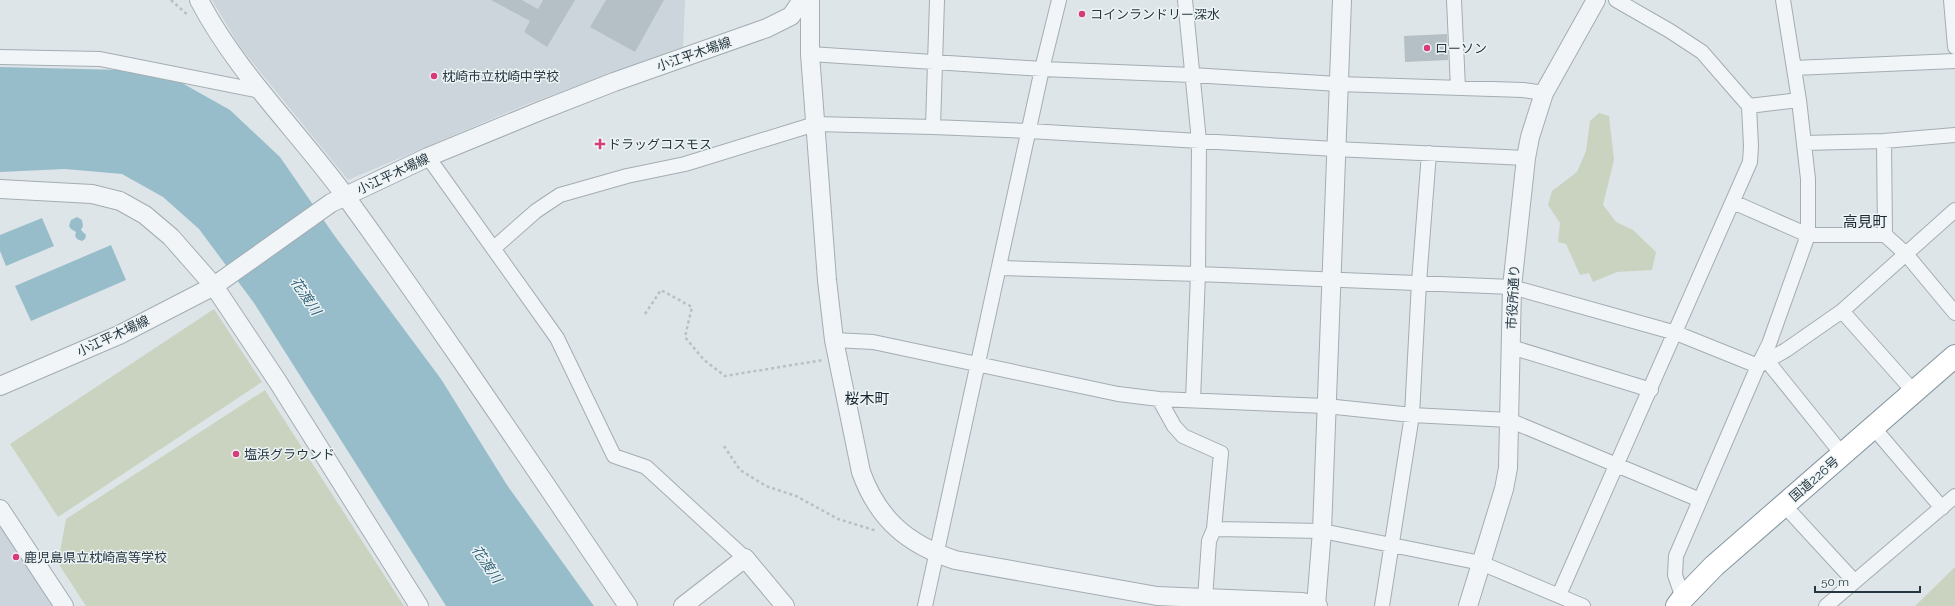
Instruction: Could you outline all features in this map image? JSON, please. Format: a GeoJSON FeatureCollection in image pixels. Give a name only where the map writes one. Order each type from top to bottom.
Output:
{"type":"FeatureCollection","features":[{"type":"Feature","properties":{"kind":"highway","name":"国道226号"},"geometry":{"type":"LineString","coordinates":[[1680,602],[1714,566],[1955,356]]}},
{"type":"Feature","properties":{"kind":"street"},"geometry":{"type":"LineString","coordinates":[[199,0],[229,51],[260,91],[295,131],[338,200],[445,337],[628,606]]}},
{"type":"Feature","properties":{"kind":"street","name":"小江平木場線"},"geometry":{"type":"LineString","coordinates":[[0,386],[119,335],[221,281],[338,200],[428,157],[614,82],[767,28],[791,16],[802,0]]}},
{"type":"Feature","properties":{"kind":"street"},"geometry":{"type":"LineString","coordinates":[[810,0],[810,54],[826,280],[834,340],[861,472],[868,491],[892,524],[916,544],[937,554],[955,560],[1157,596],[1269,603],[1302,602],[1317,606],[1322,531],[1335,150],[1342,0]]}},
{"type":"Feature","properties":{"kind":"street"},"geometry":{"type":"LineString","coordinates":[[933,126],[937,0]]}},
{"type":"Feature","properties":{"kind":"street"},"geometry":{"type":"LineString","coordinates":[[926,606],[977,365],[1042,69],[1059,0]]}},
{"type":"Feature","properties":{"kind":"street"},"geometry":{"type":"LineString","coordinates":[[1185,0],[1199,141],[1198,274],[1193,400]]}},
{"type":"Feature","properties":{"kind":"street"},"geometry":{"type":"LineString","coordinates":[[1454,0],[1458,88]]}},
{"type":"Feature","properties":{"kind":"street","name":"市役所通り"},"geometry":{"type":"LineString","coordinates":[[1468,606],[1504,489],[1508,468],[1512,287],[1526,158],[1530,137],[1544,93],[1596,0]]}},
{"type":"Feature","properties":{"kind":"street"},"geometry":{"type":"LineString","coordinates":[[1559,596],[1651,390],[1750,162],[1749,106],[1702,52],[1670,30],[1616,0]]}},
{"type":"Feature","properties":{"kind":"street"},"geometry":{"type":"LineString","coordinates":[[1680,602],[1676,575],[1676,556],[1700,500],[1763,364],[1768,344],[1808,235],[1808,179],[1799,100],[1783,0]]}},
{"type":"Feature","properties":{"kind":"street"},"geometry":{"type":"LineString","coordinates":[[1951,0],[1955,47]]}},
{"type":"Feature","properties":{"kind":"street"},"geometry":{"type":"LineString","coordinates":[[810,54],[1042,69],[1192,75],[1338,84],[1523,90],[1544,93]]}},
{"type":"Feature","properties":{"kind":"street"},"geometry":{"type":"LineString","coordinates":[[0,57],[100,59],[260,91]]}},
{"type":"Feature","properties":{"kind":"street"},"geometry":{"type":"LineString","coordinates":[[1794,68],[1955,61]]}},
{"type":"Feature","properties":{"kind":"street"},"geometry":{"type":"LineString","coordinates":[[1749,106],[1799,100]]}},
{"type":"Feature","properties":{"kind":"street"},"geometry":{"type":"LineString","coordinates":[[494,248],[536,211],[560,196],[627,176],[685,164],[815,124],[933,126],[1335,150],[1526,158]]}},
{"type":"Feature","properties":{"kind":"street"},"geometry":{"type":"LineString","coordinates":[[1804,143],[1884,141],[1955,135]]}},
{"type":"Feature","properties":{"kind":"street"},"geometry":{"type":"LineString","coordinates":[[1884,141],[1886,235]]}},
{"type":"Feature","properties":{"kind":"street"},"geometry":{"type":"LineString","coordinates":[[1382,606],[1412,415],[1419,282],[1429,153]]}},
{"type":"Feature","properties":{"kind":"street"},"geometry":{"type":"LineString","coordinates":[[428,157],[557,338],[614,456],[646,467],[745,558],[785,606]]}},
{"type":"Feature","properties":{"kind":"street"},"geometry":{"type":"LineString","coordinates":[[0,189],[92,194],[120,201],[145,215],[221,281],[278,382],[419,606]]}},
{"type":"Feature","properties":{"kind":"street"},"geometry":{"type":"LineString","coordinates":[[1733,202],[1808,235],[1886,235],[1906,254],[1955,313]]}},
{"type":"Feature","properties":{"kind":"street"},"geometry":{"type":"LineString","coordinates":[[1763,364],[1842,311],[1906,254],[1953,217]]}},
{"type":"Feature","properties":{"kind":"street"},"geometry":{"type":"LineString","coordinates":[[999,268],[1419,282],[1512,287],[1676,333],[1763,364],[1842,454]]}},
{"type":"Feature","properties":{"kind":"street"},"geometry":{"type":"LineString","coordinates":[[1842,311],[1914,392]]}},
{"type":"Feature","properties":{"kind":"street"},"geometry":{"type":"LineString","coordinates":[[834,340],[872,342],[1118,394],[1159,399],[1326,406],[1412,415],[1509,420],[1700,500]]}},
{"type":"Feature","properties":{"kind":"street"},"geometry":{"type":"LineString","coordinates":[[1511,347],[1651,390]]}},
{"type":"Feature","properties":{"kind":"street"},"geometry":{"type":"LineString","coordinates":[[1159,399],[1174,426],[1183,436],[1221,452],[1214,529],[1209,541],[1205,599]]}},
{"type":"Feature","properties":{"kind":"street"},"geometry":{"type":"LineString","coordinates":[[1873,427],[1942,508]]}},
{"type":"Feature","properties":{"kind":"street"},"geometry":{"type":"LineString","coordinates":[[1826,606],[1955,496]]}},
{"type":"Feature","properties":{"kind":"street"},"geometry":{"type":"LineString","coordinates":[[1784,505],[1854,581]]}},
{"type":"Feature","properties":{"kind":"street"},"geometry":{"type":"LineString","coordinates":[[0,509],[64,606]]}},
{"type":"Feature","properties":{"kind":"street"},"geometry":{"type":"LineString","coordinates":[[1214,529],[1322,531],[1392,547],[1481,563],[1583,606]]}},
{"type":"Feature","properties":{"kind":"street"},"geometry":{"type":"LineString","coordinates":[[683,606],[745,558]]}},
{"type":"Feature","properties":{"kind":"path"},"geometry":{"type":"LineString","coordinates":[[645,314],[661,290],[692,307],[685,337],[704,360],[725,376],[838,357]]}},
{"type":"Feature","properties":{"kind":"path"},"geometry":{"type":"LineString","coordinates":[[724,446],[740,470],[766,486],[796,496],[838,519],[876,531],[892,524]]}},
{"type":"Feature","properties":{"kind":"shaded area","name":"枕崎市立枕崎中学校"},"geometry":{"type":"Polygon","coordinates":[[[212,0],[685,0],[683,47],[525,105],[348,180],[240,47],[212,0]]]}},
{"type":"Feature","properties":{"kind":"shaded area","name":"鹿児島県立枕崎高等学校"},"geometry":{"type":"Polygon","coordinates":[[[0,509],[64,606],[0,606],[0,509]]]}},
{"type":"Feature","properties":{"kind":"green space"},"geometry":{"type":"Polygon","coordinates":[[[1599,113],[1609,116],[1614,160],[1603,205],[1616,222],[1633,230],[1656,252],[1652,270],[1617,272],[1593,282],[1589,273],[1580,275],[1566,244],[1558,242],[1560,223],[1548,205],[1552,191],[1577,172],[1586,151],[1590,121],[1599,113]]]}},
{"type":"Feature","properties":{"kind":"green space"},"geometry":{"type":"Polygon","coordinates":[[[214,309],[262,382],[58,517],[10,444],[214,309]]]}},
{"type":"Feature","properties":{"kind":"green space","name":"塩浜グラウンド"},"geometry":{"type":"Polygon","coordinates":[[[265,390],[404,606],[86,606],[58,563],[66,519],[265,390]]]}},
{"type":"Feature","properties":{"kind":"green space"},"geometry":{"type":"Polygon","coordinates":[[[1955,567],[1955,606],[1915,606],[1955,567]]]}},
{"type":"Feature","properties":{"kind":"water","name":"花渡川"},"geometry":{"type":"Polygon","coordinates":[[[0,67],[124,70],[182,83],[230,110],[280,157],[334,235],[441,379],[507,485],[594,606],[446,606],[254,303],[199,229],[163,197],[122,174],[65,169],[0,172],[0,67]]]}},
{"type":"Feature","properties":{"kind":"water"},"geometry":{"type":"Polygon","coordinates":[[[77,217],[82,220],[83,226],[81,230],[86,235],[85,239],[82,241],[77,239],[75,236],[76,232],[69,226],[71,220],[77,217]]]}},
{"type":"Feature","properties":{"kind":"water"},"geometry":{"type":"Polygon","coordinates":[[[42,218],[54,246],[6,266],[0,251],[0,235],[42,218]]]}},
{"type":"Feature","properties":{"kind":"water"},"geometry":{"type":"Polygon","coordinates":[[[111,245],[126,280],[31,321],[15,286],[111,245]]]}},
{"type":"Feature","properties":{"kind":"building"},"geometry":{"type":"Polygon","coordinates":[[[491,0],[522,0],[538,9],[543,0],[575,0],[547,47],[524,32],[530,21],[491,0]]]}},
{"type":"Feature","properties":{"kind":"building"},"geometry":{"type":"Polygon","coordinates":[[[606,0],[664,0],[635,52],[590,27],[606,0]]]}},
{"type":"Feature","properties":{"kind":"building","name":"ローソン"},"geometry":{"type":"Polygon","coordinates":[[[1447,34],[1448,60],[1405,62],[1404,36],[1447,34]]]}},
{"type":"Feature","properties":{"kind":"place","name":"コインランドリー深水"},"geometry":{"type":"Point","coordinates":[1082,14]}},
{"type":"Feature","properties":{"kind":"place","name":"ローソン"},"geometry":{"type":"Point","coordinates":[1427,48]}},
{"type":"Feature","properties":{"kind":"place","name":"枕崎市立枕崎中学校"},"geometry":{"type":"Point","coordinates":[434,76]}},
{"type":"Feature","properties":{"kind":"place","name":"ドラッグコスモス"},"geometry":{"type":"Point","coordinates":[600,144]}},
{"type":"Feature","properties":{"kind":"place","name":"塩浜グラウンド"},"geometry":{"type":"Point","coordinates":[236,454]}},
{"type":"Feature","properties":{"kind":"place","name":"鹿児島県立枕崎高等学校"},"geometry":{"type":"Point","coordinates":[16,557]}},
{"type":"Feature","properties":{"kind":"district","name":"高見町"},"geometry":{"type":"Point","coordinates":[1865,222]}},
{"type":"Feature","properties":{"kind":"district","name":"桜木町"},"geometry":{"type":"Point","coordinates":[867,399]}}]}
